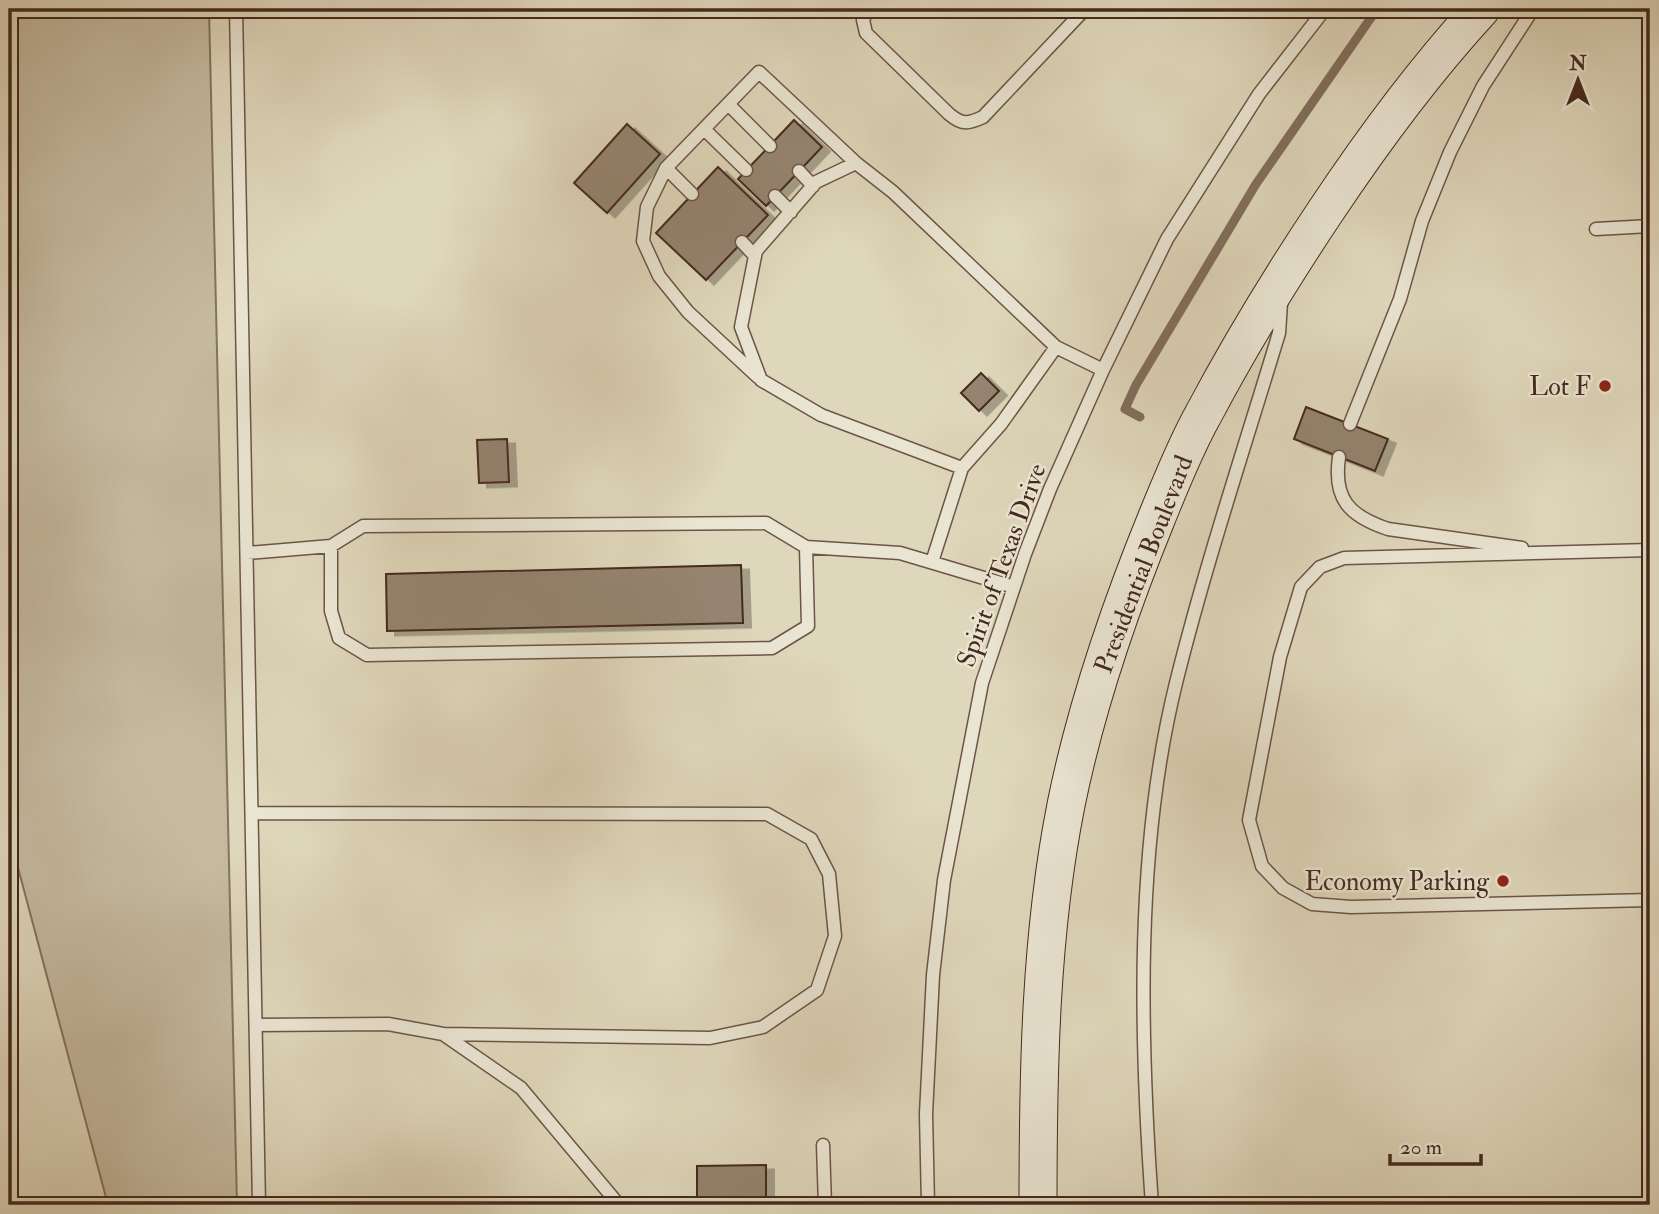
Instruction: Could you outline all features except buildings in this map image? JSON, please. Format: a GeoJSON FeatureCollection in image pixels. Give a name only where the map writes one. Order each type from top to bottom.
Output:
{"type":"FeatureCollection","features":[{"type":"Feature","properties":{"kind":"main road","name":"Presidential Boulevard"},"geometry":{"type":"LineString","coordinates":[[1041,1198],[1039,1083],[1046,956],[1055,877],[1081,740],[1122,608],[1172,480],[1201,417],[1283,274],[1429,65],[1481,9]]}},
{"type":"Feature","properties":{"kind":"lane"},"geometry":{"type":"LineString","coordinates":[[236,9],[259,1205]]}},
{"type":"Feature","properties":{"kind":"lane"},"geometry":{"type":"LineString","coordinates":[[868,9],[863,20],[866,33],[949,114],[958,122],[967,124],[983,117],[1085,9]]}},
{"type":"Feature","properties":{"kind":"lane","name":"Spirit of Texas Drive"},"geometry":{"type":"LineString","coordinates":[[928,1205],[926,1114],[933,975],[944,880],[982,683],[1050,489],[1103,370],[1167,239],[1259,94],[1325,9]]}},
{"type":"Feature","properties":{"kind":"lane"},"geometry":{"type":"LineString","coordinates":[[1350,424],[1400,299],[1422,220],[1450,152],[1483,86],[1533,9]]}},
{"type":"Feature","properties":{"kind":"lane"},"geometry":{"type":"LineString","coordinates":[[962,468],[821,415],[761,380],[688,312],[659,276],[643,241],[647,207],[666,168],[759,72],[856,163],[893,192],[1056,347],[1103,370]]}},
{"type":"Feature","properties":{"kind":"lane"},"geometry":{"type":"LineString","coordinates":[[728,104],[770,146]]}},
{"type":"Feature","properties":{"kind":"lane"},"geometry":{"type":"LineString","coordinates":[[704,128],[746,170]]}},
{"type":"Feature","properties":{"kind":"lane"},"geometry":{"type":"LineString","coordinates":[[761,380],[741,327],[755,256],[813,186],[856,163]]}},
{"type":"Feature","properties":{"kind":"lane"},"geometry":{"type":"LineString","coordinates":[[666,168],[692,194]]}},
{"type":"Feature","properties":{"kind":"lane"},"geometry":{"type":"LineString","coordinates":[[799,171],[813,186]]}},
{"type":"Feature","properties":{"kind":"lane"},"geometry":{"type":"LineString","coordinates":[[775,196],[791,212]]}},
{"type":"Feature","properties":{"kind":"lane"},"geometry":{"type":"LineString","coordinates":[[1596,229],[1650,226]]}},
{"type":"Feature","properties":{"kind":"lane"},"geometry":{"type":"LineString","coordinates":[[742,242],[755,256]]}},
{"type":"Feature","properties":{"kind":"lane"},"geometry":{"type":"LineString","coordinates":[[1152,1205],[1143,1079],[1145,913],[1158,789],[1175,685],[1279,333],[1283,274]]}},
{"type":"Feature","properties":{"kind":"lane"},"geometry":{"type":"LineString","coordinates":[[932,562],[962,468],[1001,424],[1056,347]]}},
{"type":"Feature","properties":{"kind":"lane"},"geometry":{"type":"LineString","coordinates":[[1339,457],[1336,473],[1343,499],[1353,513],[1370,523],[1388,529],[1553,553]]}},
{"type":"Feature","properties":{"kind":"lane"},"geometry":{"type":"LineString","coordinates":[[247,553],[331,545],[363,526],[766,523],[806,547],[900,553],[1014,587]]}},
{"type":"Feature","properties":{"kind":"lane"},"geometry":{"type":"LineString","coordinates":[[331,545],[331,611],[336,629],[339,638],[367,655],[772,648],[808,626],[806,547]]}},
{"type":"Feature","properties":{"kind":"lane"},"geometry":{"type":"LineString","coordinates":[[1650,550],[1344,558],[1320,567],[1301,587],[1280,657],[1249,820],[1262,866],[1283,888],[1312,904],[1412,905],[1650,900]]}},
{"type":"Feature","properties":{"kind":"lane"},"geometry":{"type":"LineString","coordinates":[[252,813],[767,814],[811,839],[829,874],[835,936],[817,990],[763,1027],[710,1038],[443,1034],[388,1024],[256,1025]]}},
{"type":"Feature","properties":{"kind":"lane"},"geometry":{"type":"LineString","coordinates":[[443,1034],[521,1088],[619,1205]]}},
{"type":"Feature","properties":{"kind":"lane"},"geometry":{"type":"LineString","coordinates":[[823,1145],[825,1205]]}},
{"type":"Feature","properties":{"kind":"shaded area"},"geometry":{"type":"Polygon","coordinates":[[[9,9],[209,9],[237,1205],[108,1205],[9,834],[9,9]]]}},
{"type":"Feature","properties":{"kind":"waterway"},"geometry":{"type":"LineString","coordinates":[[1140,417],[1125,409],[1136,385],[1256,184],[1377,9]]}},
{"type":"Feature","properties":{"kind":"place","name":"Lot F"},"geometry":{"type":"Point","coordinates":[1605,386]}},
{"type":"Feature","properties":{"kind":"place","name":"Economy Parking"},"geometry":{"type":"Point","coordinates":[1503,881]}}]}
